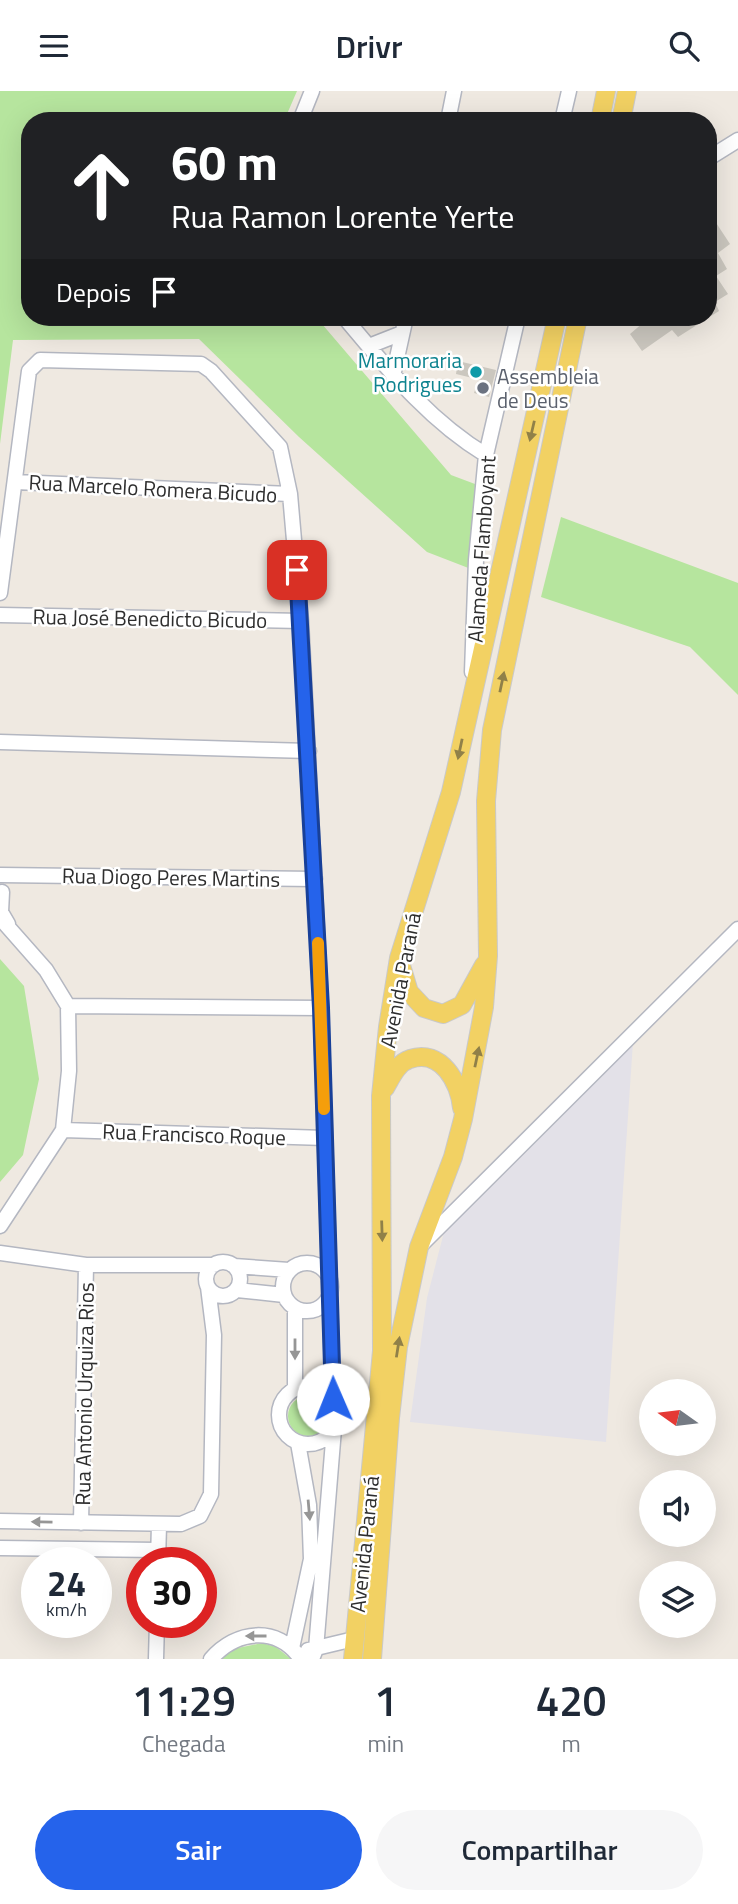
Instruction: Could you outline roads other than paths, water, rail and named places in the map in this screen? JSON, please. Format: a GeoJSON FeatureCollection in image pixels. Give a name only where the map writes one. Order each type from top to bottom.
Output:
{"type":"FeatureCollection","features":[{"type":"Feature","properties":{"kind":"main road"},"geometry":{"type":"LineString","coordinates":[[602,112],[606,91]]}},
{"type":"Feature","properties":{"kind":"main road"},"geometry":{"type":"LineString","coordinates":[[623,112],[627,91]]}},
{"type":"Feature","properties":{"kind":"main road","name":"Avenida Paraná"},"geometry":{"type":"LineString","coordinates":[[353,1659],[382,1351],[380,1096],[387,1027],[399,958],[451,792],[555,326]]}},
{"type":"Feature","properties":{"kind":"main road","name":"Avenida Paraná"},"geometry":{"type":"LineString","coordinates":[[372,1659],[398,1347],[419,1247],[453,1157],[479,1048],[488,956],[485,846],[492,730],[576,326]]}},
{"type":"Feature","properties":{"kind":"main road"},"geometry":{"type":"LineString","coordinates":[[399,958],[410,992],[424,1008],[443,1014],[462,1006],[488,956]]}},
{"type":"Feature","properties":{"kind":"main road"},"geometry":{"type":"LineString","coordinates":[[380,1096],[396,1069],[409,1059],[426,1058],[442,1065],[455,1078],[461,1096],[463,1119]]}},
{"type":"Feature","properties":{"kind":"street"},"geometry":{"type":"LineString","coordinates":[[304,112],[312,91]]}},
{"type":"Feature","properties":{"kind":"street"},"geometry":{"type":"LineString","coordinates":[[450,112],[454,91]]}},
{"type":"Feature","properties":{"kind":"street"},"geometry":{"type":"LineString","coordinates":[[564,112],[569,91]]}},
{"type":"Feature","properties":{"kind":"street"},"geometry":{"type":"LineString","coordinates":[[717,153],[738,140]]}},
{"type":"Feature","properties":{"kind":"street"},"geometry":{"type":"LineString","coordinates":[[352,326],[393,376],[437,421],[459,439],[486,455]]}},
{"type":"Feature","properties":{"kind":"street"},"geometry":{"type":"LineString","coordinates":[[393,376],[404,326]]}},
{"type":"Feature","properties":{"kind":"street","name":"Alameda Flamboyant"},"geometry":{"type":"LineString","coordinates":[[471,701],[476,560],[486,455],[516,326]]}},
{"type":"Feature","properties":{"kind":"street"},"geometry":{"type":"LineString","coordinates":[[369,347],[402,333]]}},
{"type":"Feature","properties":{"kind":"street"},"geometry":{"type":"LineString","coordinates":[[0,593],[29,371],[34,363],[40,360],[201,364],[212,371],[280,447],[290,494],[309,751],[321,1008],[333,1399],[337,1419],[314,1654]]}},
{"type":"Feature","properties":{"kind":"street","name":"Rua Marcelo Romera Bicudo"},"geometry":{"type":"LineString","coordinates":[[16,482],[290,494]]}},
{"type":"Feature","properties":{"kind":"street","name":"Rua José Benedicto Bicudo"},"geometry":{"type":"LineString","coordinates":[[0,615],[301,621]]}},
{"type":"Feature","properties":{"kind":"street"},"geometry":{"type":"LineString","coordinates":[[0,741],[309,751]]}},
{"type":"Feature","properties":{"kind":"street","name":"Rua Diogo Peres Martins"},"geometry":{"type":"LineString","coordinates":[[0,875],[315,879]]}},
{"type":"Feature","properties":{"kind":"street"},"geometry":{"type":"LineString","coordinates":[[0,1226],[64,1130],[68,1006],[46,970],[4,922],[1,912],[1,894],[13,883],[28,876]]}},
{"type":"Feature","properties":{"kind":"street"},"geometry":{"type":"LineString","coordinates":[[419,1247],[738,929]]}},
{"type":"Feature","properties":{"kind":"street"},"geometry":{"type":"LineString","coordinates":[[68,1006],[321,1008]]}},
{"type":"Feature","properties":{"kind":"street","name":"Rua Francisco Roque"},"geometry":{"type":"LineString","coordinates":[[64,1130],[325,1138]]}},
{"type":"Feature","properties":{"kind":"street"},"geometry":{"type":"LineString","coordinates":[[0,1253],[86,1265],[170,1266],[214,1265],[224,1262],[234,1266],[289,1270]]}},
{"type":"Feature","properties":{"kind":"street"},"geometry":{"type":"LineString","coordinates":[[303,1262],[319,1265],[328,1275],[331,1287],[326,1303],[311,1311],[295,1308],[284,1295],[283,1282],[289,1270],[303,1262]]}},
{"type":"Feature","properties":{"kind":"street","name":"Rua Antonio Urquiza Rios"},"geometry":{"type":"LineString","coordinates":[[81,1523],[86,1265]]}},
{"type":"Feature","properties":{"kind":"street"},"geometry":{"type":"LineString","coordinates":[[0,1521],[181,1524],[200,1517],[211,1494],[214,1335],[207,1283],[214,1265]]}},
{"type":"Feature","properties":{"kind":"street"},"geometry":{"type":"LineString","coordinates":[[170,1266],[207,1283],[216,1295],[284,1295]]}},
{"type":"Feature","properties":{"kind":"street"},"geometry":{"type":"LineString","coordinates":[[214,1335],[240,1280],[234,1266]]}},
{"type":"Feature","properties":{"kind":"street"},"geometry":{"type":"LineString","coordinates":[[295,1308],[295,1389],[282,1403],[280,1422],[283,1431],[298,1443],[309,1505],[311,1559],[297,1653]]}},
{"type":"Feature","properties":{"kind":"street"},"geometry":{"type":"LineString","coordinates":[[295,1389],[320,1388],[333,1399]]}},
{"type":"Feature","properties":{"kind":"street"},"geometry":{"type":"LineString","coordinates":[[298,1443],[323,1441],[334,1429]]}},
{"type":"Feature","properties":{"kind":"street"},"geometry":{"type":"LineString","coordinates":[[158,1547],[159,1524]]}},
{"type":"Feature","properties":{"kind":"street"},"geometry":{"type":"LineString","coordinates":[[0,1548],[126,1555]]}},
{"type":"Feature","properties":{"kind":"street"},"geometry":{"type":"LineString","coordinates":[[212,1659],[223,1646],[240,1637],[258,1634],[276,1638],[297,1653],[314,1654],[355,1639]]}},
{"type":"Feature","properties":{"kind":"street"},"geometry":{"type":"LineString","coordinates":[[156,1659],[157,1638]]}},
{"type":"Feature","properties":{"kind":"place","name":"Marmoraria Rodrigues"},"geometry":{"type":"Point","coordinates":[476,372]}},
{"type":"Feature","properties":{"kind":"place","name":"Assembleia de Deus"},"geometry":{"type":"Point","coordinates":[483,388]}}]}
